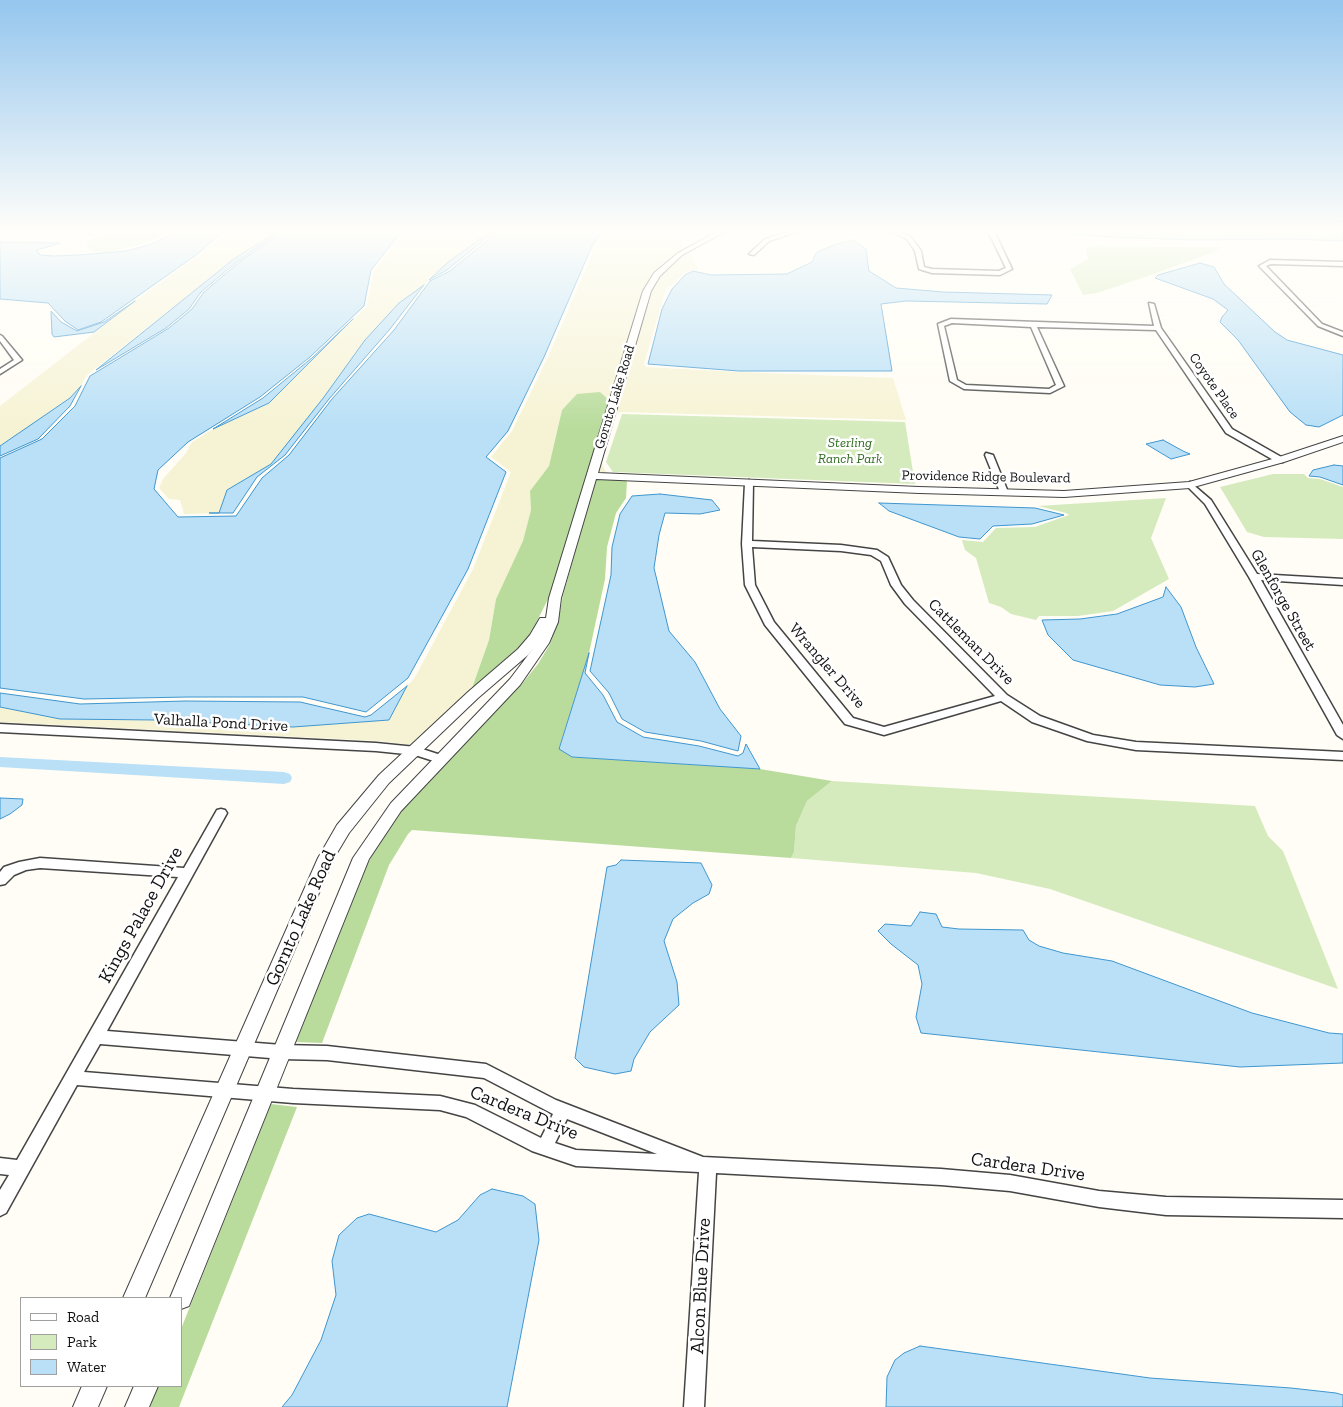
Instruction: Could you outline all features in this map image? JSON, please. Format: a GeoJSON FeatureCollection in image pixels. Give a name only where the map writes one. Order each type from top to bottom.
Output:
{"type":"FeatureCollection","features":[{"type":"Feature","properties":{"kind":"street","name":"Gornto Lake Road"},"geometry":{"type":"LineString","coordinates":[[181,1297],[361,858],[386,819],[440,759],[498,701],[531,662],[543,643],[552,622],[555,598],[645,297]]}},
{"type":"Feature","properties":{"kind":"street"},"geometry":{"type":"LineString","coordinates":[[1293,297],[1320,324],[1343,334]]}},
{"type":"Feature","properties":{"kind":"street","name":"Coyote Place"},"geometry":{"type":"LineString","coordinates":[[1151,304],[1158,328],[1229,430],[1280,460]]}},
{"type":"Feature","properties":{"kind":"street"},"geometry":{"type":"LineString","coordinates":[[1033,325],[1060,386],[1050,390],[964,387],[954,382],[940,325],[952,321],[1158,328]]}},
{"type":"Feature","properties":{"kind":"street"},"geometry":{"type":"LineString","coordinates":[[0,337],[18,360],[0,372]]}},
{"type":"Feature","properties":{"kind":"street","name":"Providence Ridge Boulevard"},"geometry":{"type":"LineString","coordinates":[[591,476],[1064,494],[1190,485],[1280,460],[1343,439]]}},
{"type":"Feature","properties":{"kind":"street"},"geometry":{"type":"LineString","coordinates":[[989,455],[1004,492]]}},
{"type":"Feature","properties":{"kind":"street","name":"Wrangler Drive"},"geometry":{"type":"LineString","coordinates":[[749,483],[747,544],[750,585],[769,623],[849,721],[884,731],[1003,698]]}},
{"type":"Feature","properties":{"kind":"street","name":"Glenforge Street"},"geometry":{"type":"LineString","coordinates":[[1190,485],[1208,502],[1254,577],[1343,735]]}},
{"type":"Feature","properties":{"kind":"street","name":"Cattleman Drive"},"geometry":{"type":"LineString","coordinates":[[747,544],[841,548],[874,552],[885,559],[896,585],[909,602],[1003,698],[1036,719],[1091,738],[1136,746],[1343,756]]}},
{"type":"Feature","properties":{"kind":"street"},"geometry":{"type":"LineString","coordinates":[[1254,577],[1343,582]]}},
{"type":"Feature","properties":{"kind":"street","name":"Gornto Lake Road"},"geometry":{"type":"LineString","coordinates":[[134,1297],[334,843],[368,797],[473,696],[523,652],[540,628],[555,598]]}},
{"type":"Feature","properties":{"kind":"street","name":"Valhalla Pond Drive"},"geometry":{"type":"LineString","coordinates":[[0,728],[376,747],[416,751],[440,759]]}},
{"type":"Feature","properties":{"kind":"street","name":"Kings Palace Drive"},"geometry":{"type":"LineString","coordinates":[[0,1207],[221,812]]}},
{"type":"Feature","properties":{"kind":"street"},"geometry":{"type":"LineString","coordinates":[[0,880],[8,871],[24,865],[40,863],[187,873]]}},
{"type":"Feature","properties":{"kind":"street"},"geometry":{"type":"LineString","coordinates":[[95,1037],[282,1052]]}},
{"type":"Feature","properties":{"kind":"street","name":"Cardera Drive"},"geometry":{"type":"LineString","coordinates":[[282,1052],[327,1053],[486,1071],[563,1110],[708,1166]]}},
{"type":"Feature","properties":{"kind":"street"},"geometry":{"type":"LineString","coordinates":[[72,1078],[265,1093]]}},
{"type":"Feature","properties":{"kind":"street","name":"Cardera Drive"},"geometry":{"type":"LineString","coordinates":[[265,1093],[440,1104],[469,1110],[546,1147],[576,1158],[941,1177],[1010,1184],[1099,1199],[1166,1206],[1343,1210]]}},
{"type":"Feature","properties":{"kind":"street"},"geometry":{"type":"LineString","coordinates":[[546,1147],[563,1110]]}},
{"type":"Feature","properties":{"kind":"street"},"geometry":{"type":"LineString","coordinates":[[0,1166],[22,1168]]}},
{"type":"Feature","properties":{"kind":"street","name":"Alcon Blue Drive"},"geometry":{"type":"LineString","coordinates":[[694,1407],[708,1166]]}},
{"type":"Feature","properties":{"kind":"street"},"geometry":{"type":"LineString","coordinates":[[86,1407],[95,1387]]}},
{"type":"Feature","properties":{"kind":"street"},"geometry":{"type":"LineString","coordinates":[[137,1407],[146,1387]]}},
{"type":"Feature","properties":{"kind":"shaded area"},"geometry":{"type":"Polygon","coordinates":[[[141,297],[186,297],[86,376],[81,386],[70,398],[0,446],[0,406],[141,297]]]}},
{"type":"Feature","properties":{"kind":"shaded area"},"geometry":{"type":"Polygon","coordinates":[[[369,297],[409,297],[399,303],[365,340],[324,397],[271,464],[227,490],[219,513],[184,514],[180,500],[169,499],[159,488],[163,479],[186,453],[192,442],[215,428],[269,403],[367,306],[369,297]]]}},
{"type":"Feature","properties":{"kind":"shaded area"},"geometry":{"type":"Polygon","coordinates":[[[574,297],[641,297],[609,400],[600,392],[562,410],[549,466],[530,491],[531,510],[523,542],[496,599],[489,640],[472,688],[413,745],[378,741],[0,722],[0,707],[60,719],[156,720],[293,727],[389,720],[407,686],[414,679],[473,569],[511,472],[491,457],[512,431],[548,357],[574,297]]]}},
{"type":"Feature","properties":{"kind":"shaded area"},"geometry":{"type":"Polygon","coordinates":[[[649,297],[663,297],[644,364],[646,367],[893,378],[906,420],[621,412],[617,413],[601,462],[609,474],[597,473],[649,297]]]}},
{"type":"Feature","properties":{"kind":"green space"},"geometry":{"type":"Polygon","coordinates":[[[600,392],[609,400],[549,597],[524,643],[472,688],[489,640],[496,599],[523,541],[531,510],[530,491],[549,466],[562,410],[577,394],[600,392]]]}},
{"type":"Feature","properties":{"kind":"green space","name":"Sterling Ranch Park"},"geometry":{"type":"Polygon","coordinates":[[[622,414],[905,422],[915,484],[613,472],[606,462],[622,414]]]}},
{"type":"Feature","properties":{"kind":"green space"},"geometry":{"type":"Polygon","coordinates":[[[1273,474],[1304,474],[1308,478],[1320,479],[1343,487],[1343,539],[1264,537],[1247,532],[1220,487],[1273,474]]]}},
{"type":"Feature","properties":{"kind":"green space"},"geometry":{"type":"Polygon","coordinates":[[[596,479],[627,480],[626,498],[616,513],[607,547],[605,579],[589,653],[559,748],[572,757],[760,769],[832,781],[807,801],[796,826],[794,852],[791,858],[412,830],[389,865],[322,1043],[296,1042],[361,876],[377,846],[393,821],[414,796],[521,685],[538,664],[550,644],[558,622],[563,595],[596,479]]]}},
{"type":"Feature","properties":{"kind":"green space"},"geometry":{"type":"Polygon","coordinates":[[[1166,498],[1151,538],[1169,579],[1113,611],[1078,616],[1039,616],[1036,620],[1011,614],[1001,607],[989,603],[976,558],[965,550],[962,540],[983,542],[996,528],[1035,527],[1069,515],[1038,506],[1166,498]]]}},
{"type":"Feature","properties":{"kind":"green space"},"geometry":{"type":"Polygon","coordinates":[[[832,781],[1255,806],[1268,836],[1283,851],[1338,989],[1050,889],[976,873],[791,858],[794,852],[796,826],[807,801],[832,781]]]}},
{"type":"Feature","properties":{"kind":"green space"},"geometry":{"type":"Polygon","coordinates":[[[271,1104],[297,1107],[179,1407],[150,1407],[158,1387],[182,1387],[182,1326],[271,1104]]]}},
{"type":"Feature","properties":{"kind":"water"},"geometry":{"type":"Polygon","coordinates":[[[0,297],[137,297],[101,322],[78,330],[65,321],[48,303],[0,299],[0,297]]]}},
{"type":"Feature","properties":{"kind":"water"},"geometry":{"type":"Polygon","coordinates":[[[187,297],[198,297],[189,309],[166,328],[96,370],[187,297]]]}},
{"type":"Feature","properties":{"kind":"water"},"geometry":{"type":"Polygon","coordinates":[[[201,297],[366,297],[364,306],[310,357],[260,397],[188,442],[158,470],[154,489],[178,517],[236,516],[262,478],[289,455],[332,399],[394,330],[418,297],[570,297],[544,357],[508,431],[486,457],[506,472],[468,569],[408,678],[366,712],[303,697],[84,699],[0,688],[0,458],[42,439],[75,406],[90,376],[169,328],[192,309],[201,297]]]}},
{"type":"Feature","properties":{"kind":"water"},"geometry":{"type":"Polygon","coordinates":[[[408,297],[415,297],[390,329],[329,399],[285,455],[257,477],[233,513],[219,513],[227,490],[271,464],[324,397],[365,340],[399,303],[408,297]]]}},
{"type":"Feature","properties":{"kind":"water"},"geometry":{"type":"Polygon","coordinates":[[[668,297],[1051,297],[1047,304],[906,301],[881,304],[892,371],[739,371],[648,364],[662,309],[668,297]]]}},
{"type":"Feature","properties":{"kind":"water"},"geometry":{"type":"Polygon","coordinates":[[[1207,297],[1237,297],[1275,332],[1287,340],[1343,355],[1343,415],[1319,427],[1306,425],[1290,412],[1238,340],[1220,322],[1228,310],[1207,297]]]}},
{"type":"Feature","properties":{"kind":"water"},"geometry":{"type":"Polygon","coordinates":[[[135,301],[94,332],[54,337],[52,334],[51,311],[61,322],[77,331],[104,322],[135,301]]]}},
{"type":"Feature","properties":{"kind":"water"},"geometry":{"type":"Polygon","coordinates":[[[353,319],[269,403],[213,429],[263,398],[313,357],[353,319]]]}},
{"type":"Feature","properties":{"kind":"water"},"geometry":{"type":"Polygon","coordinates":[[[81,386],[70,406],[38,439],[0,456],[0,446],[70,398],[81,386]]]}},
{"type":"Feature","properties":{"kind":"water"},"geometry":{"type":"Polygon","coordinates":[[[1163,440],[1190,454],[1171,459],[1146,444],[1163,440]]]}},
{"type":"Feature","properties":{"kind":"water"},"geometry":{"type":"Polygon","coordinates":[[[1334,465],[1343,466],[1343,485],[1320,477],[1309,476],[1313,470],[1334,465]]]}},
{"type":"Feature","properties":{"kind":"water"},"geometry":{"type":"Polygon","coordinates":[[[660,494],[712,500],[720,510],[700,514],[665,513],[659,535],[654,568],[669,631],[695,662],[720,709],[741,736],[738,751],[701,741],[645,732],[622,719],[609,693],[590,671],[611,575],[612,547],[620,514],[632,496],[660,494]]]}},
{"type":"Feature","properties":{"kind":"water"},"geometry":{"type":"Polygon","coordinates":[[[879,503],[1035,508],[1064,515],[1032,524],[993,526],[980,539],[959,537],[889,511],[879,503]]]}},
{"type":"Feature","properties":{"kind":"water"},"geometry":{"type":"Polygon","coordinates":[[[1166,587],[1181,607],[1196,647],[1214,684],[1195,687],[1160,685],[1073,660],[1048,635],[1042,620],[1080,619],[1117,614],[1163,597],[1166,587]]]}},
{"type":"Feature","properties":{"kind":"water"},"geometry":{"type":"Polygon","coordinates":[[[589,653],[585,673],[603,695],[617,722],[643,737],[699,746],[738,756],[743,753],[746,744],[760,769],[572,757],[559,749],[589,653]]]}},
{"type":"Feature","properties":{"kind":"water"},"geometry":{"type":"Polygon","coordinates":[[[407,686],[389,720],[293,727],[156,720],[60,719],[0,707],[0,693],[80,704],[185,701],[300,702],[365,717],[371,715],[407,686]]]}},
{"type":"Feature","properties":{"kind":"water"},"geometry":{"type":"Polygon","coordinates":[[[0,798],[23,799],[22,805],[0,819],[0,798]]]}},
{"type":"Feature","properties":{"kind":"water"},"geometry":{"type":"Polygon","coordinates":[[[621,860],[701,863],[712,885],[709,894],[693,903],[673,919],[664,941],[677,982],[679,1005],[650,1032],[634,1059],[631,1071],[615,1074],[584,1067],[575,1058],[607,867],[616,865],[621,860]]]}},
{"type":"Feature","properties":{"kind":"water"},"geometry":{"type":"Polygon","coordinates":[[[920,912],[936,914],[942,927],[1023,930],[1029,940],[1039,946],[1063,953],[1112,961],[1252,1013],[1329,1033],[1343,1034],[1343,1063],[1240,1067],[921,1033],[916,1017],[922,984],[918,965],[878,931],[885,924],[911,926],[920,912]]]}},
{"type":"Feature","properties":{"kind":"water"},"geometry":{"type":"Polygon","coordinates":[[[492,1189],[523,1196],[535,1204],[539,1240],[507,1407],[282,1407],[292,1395],[321,1340],[336,1295],[332,1261],[339,1235],[357,1218],[369,1214],[436,1232],[458,1220],[480,1195],[492,1189]]]}},
{"type":"Feature","properties":{"kind":"water"},"geometry":{"type":"Polygon","coordinates":[[[920,1346],[1150,1378],[1336,1393],[1343,1395],[1343,1407],[886,1407],[887,1377],[895,1360],[904,1353],[920,1346]]]}},
{"type":"Feature","properties":{"kind":"waterway"},"geometry":{"type":"LineString","coordinates":[[0,762],[284,778]]}}]}
